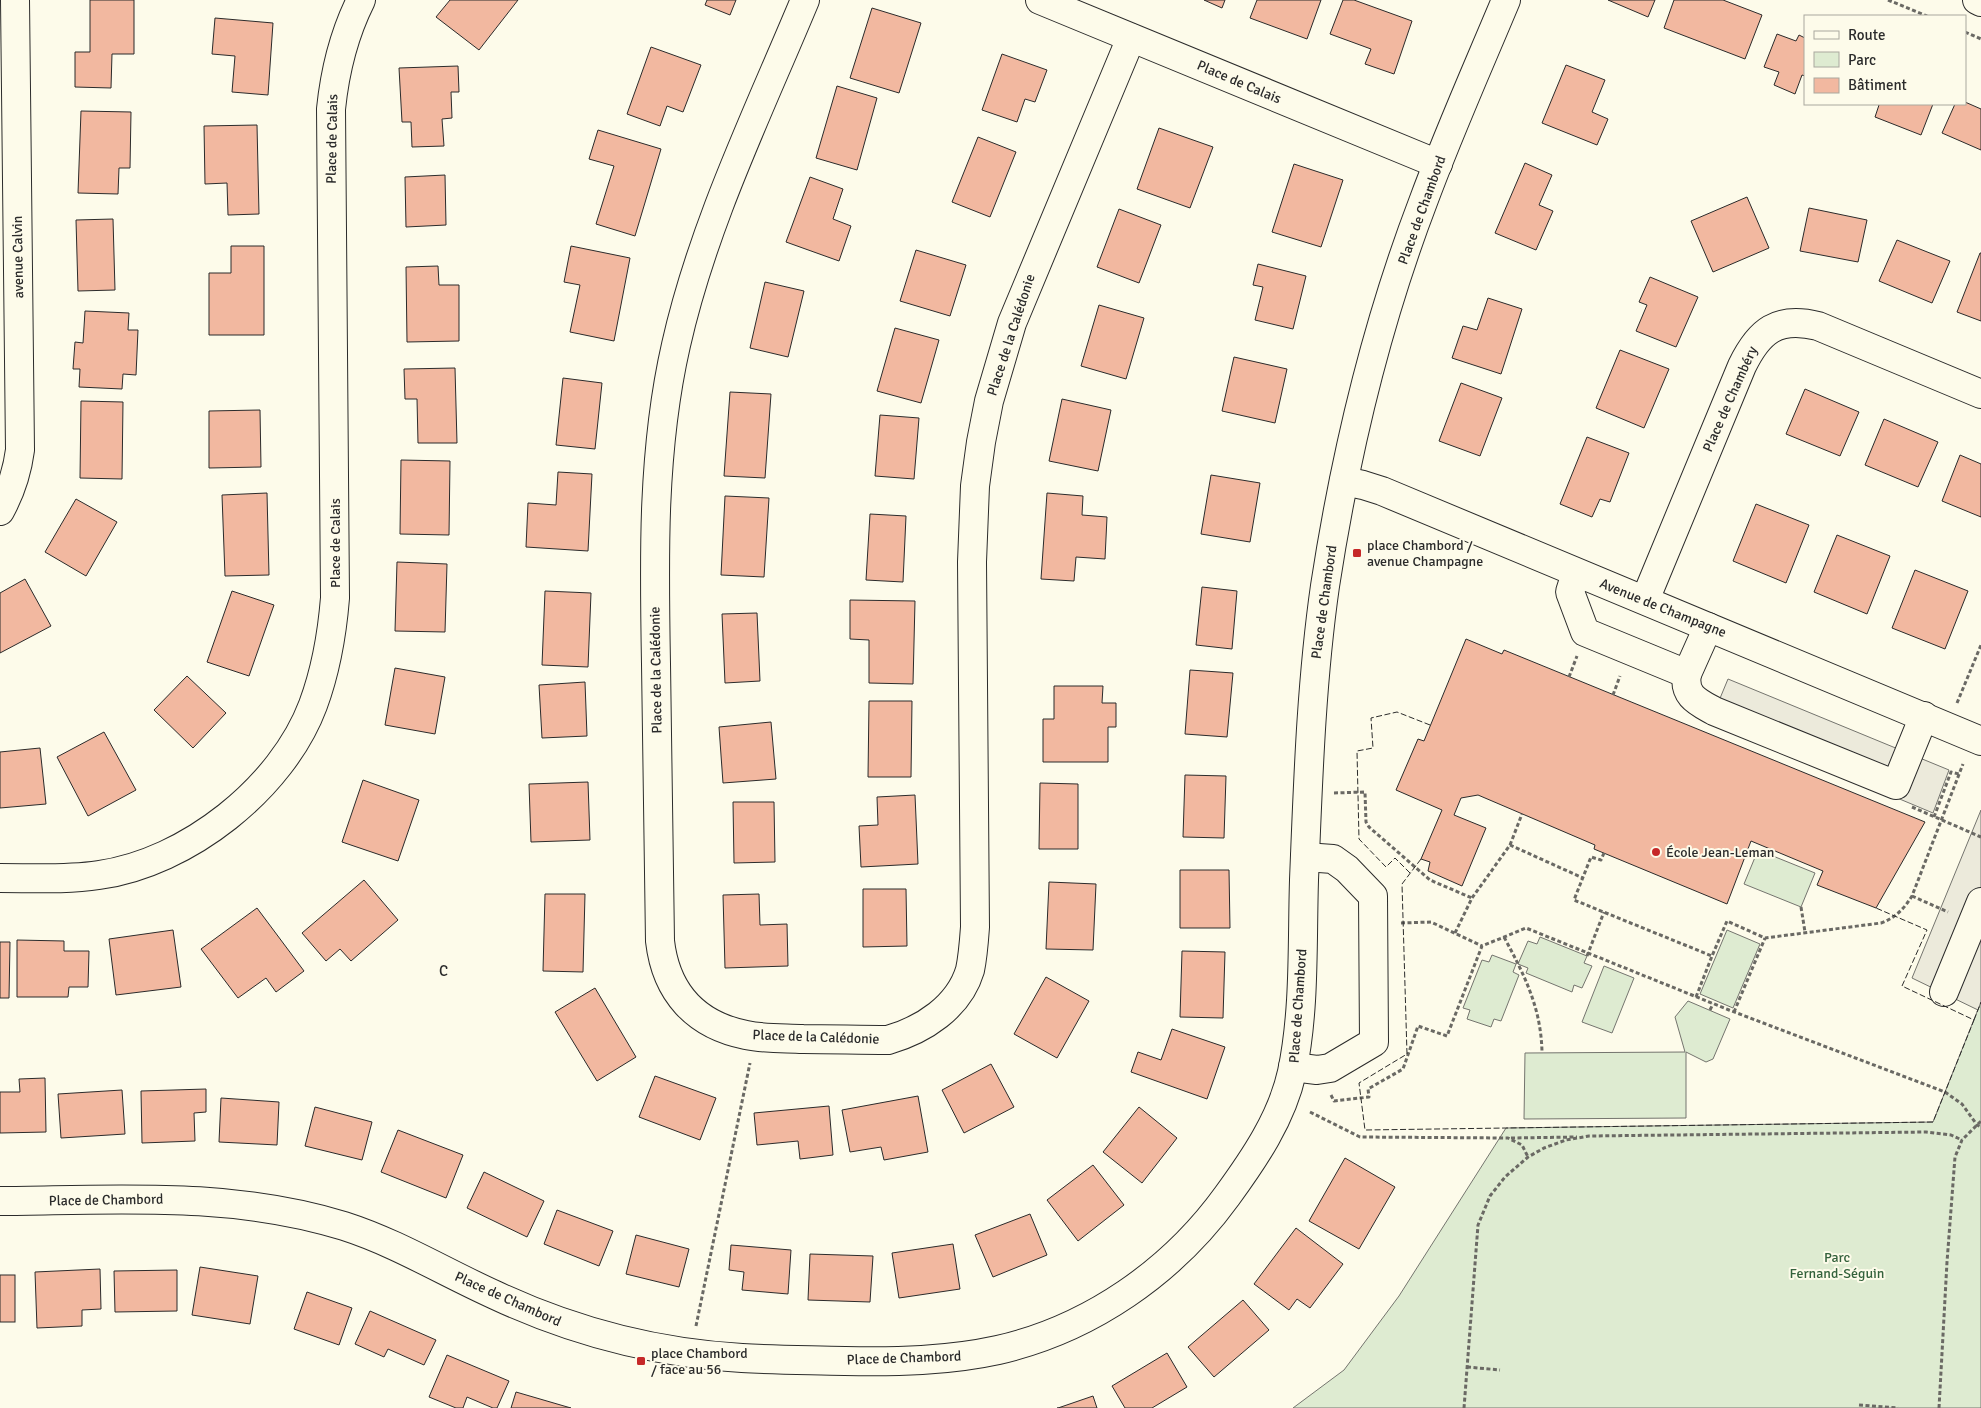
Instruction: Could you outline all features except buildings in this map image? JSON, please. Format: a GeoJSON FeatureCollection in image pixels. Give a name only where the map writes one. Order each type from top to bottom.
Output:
{"type":"FeatureCollection","features":[{"type":"Feature","properties":{"kind":"street","name":"avenue Calvin"},"geometry":{"type":"LineString","coordinates":[[0,510],[17,473],[20,450],[15,0]]}},
{"type":"Feature","properties":{"kind":"street","name":"Place de Calais"},"geometry":{"type":"LineString","coordinates":[[0,878],[68,878],[100,875],[155,860],[178,849],[229,816],[276,769],[297,738],[313,707],[325,670],[331,638],[335,598],[331,109],[333,86],[344,39],[362,0]]}},
{"type":"Feature","properties":{"kind":"street","name":"Place de la Calédonie"},"geometry":{"type":"LineString","coordinates":[[805,0],[716,213],[683,315],[670,373],[664,416],[655,530],[662,958],[667,974],[678,994],[691,1009],[708,1022],[726,1030],[766,1038],[888,1040],[908,1034],[926,1025],[945,1008],[958,992],[969,971],[974,949],[975,927],[972,529],[981,442],[989,401],[1012,322],[1131,38]]}},
{"type":"Feature","properties":{"kind":"street","name":"Place de Calais"},"geometry":{"type":"LineString","coordinates":[[1040,0],[1438,164]]}},
{"type":"Feature","properties":{"kind":"street","name":"Place de Chambord"},"geometry":{"type":"LineString","coordinates":[[0,1201],[177,1200],[230,1203],[273,1209],[321,1220],[380,1239],[527,1310],[570,1326],[634,1343],[703,1355],[773,1359],[881,1361],[941,1358],[1001,1349],[1051,1333],[1107,1306],[1161,1268],[1205,1225],[1245,1172],[1278,1115],[1285,1098],[1293,1067],[1301,995],[1312,695],[1326,582],[1344,481],[1361,401],[1410,237],[1506,0]]}},
{"type":"Feature","properties":{"kind":"street"},"geometry":{"type":"LineString","coordinates":[[1977,0],[1981,2]]}},
{"type":"Feature","properties":{"kind":"street","name":"Place de Chambéry"},"geometry":{"type":"LineString","coordinates":[[1645,600],[1742,366],[1750,349],[1763,333],[1789,323],[1802,322],[1818,326],[1981,394]]}},
{"type":"Feature","properties":{"kind":"street","name":"Avenue de Champagne"},"geometry":{"type":"LineString","coordinates":[[1344,481],[1363,484],[1382,491],[1924,716],[1973,751]]}},
{"type":"Feature","properties":{"kind":"street"},"geometry":{"type":"LineString","coordinates":[[1576,573],[1570,592],[1585,632],[1687,674]]}},
{"type":"Feature","properties":{"kind":"street"},"geometry":{"type":"LineString","coordinates":[[1708,627],[1687,674],[1685,683],[1694,700],[1714,711],[1896,785],[1924,716]]}},
{"type":"Feature","properties":{"kind":"street"},"geometry":{"type":"LineString","coordinates":[[1293,1067],[1317,1070],[1330,1068],[1374,1042],[1373,896],[1347,869],[1333,859],[1305,857]]}},
{"type":"Feature","properties":{"kind":"street"},"geometry":{"type":"LineString","coordinates":[[1944,992],[1981,902]]}},
{"type":"Feature","properties":{"kind":"path"},"geometry":{"type":"LineString","coordinates":[[1888,0],[1925,15]]}},
{"type":"Feature","properties":{"kind":"path"},"geometry":{"type":"LineString","coordinates":[[1966,32],[1981,39]]}},
{"type":"Feature","properties":{"kind":"path"},"geometry":{"type":"LineString","coordinates":[[1956,704],[1981,644]]}},
{"type":"Feature","properties":{"kind":"path"},"geometry":{"type":"LineString","coordinates":[[1569,677],[1577,654]]}},
{"type":"Feature","properties":{"kind":"path"},"geometry":{"type":"LineString","coordinates":[[1613,694],[1622,672]]}},
{"type":"Feature","properties":{"kind":"path"},"geometry":{"type":"LineString","coordinates":[[1696,997],[1727,921],[1765,938],[1889,920],[1906,905],[1912,896],[1959,774],[1973,751]]}},
{"type":"Feature","properties":{"kind":"path"},"geometry":{"type":"LineString","coordinates":[[1934,817],[1951,772],[1959,774]]}},
{"type":"Feature","properties":{"kind":"path"},"geometry":{"type":"LineString","coordinates":[[1333,794],[1365,792],[1365,816],[1369,827],[1430,880],[1472,898]]}},
{"type":"Feature","properties":{"kind":"path"},"geometry":{"type":"LineString","coordinates":[[1455,933],[1472,898],[1510,845],[1522,814]]}},
{"type":"Feature","properties":{"kind":"path"},"geometry":{"type":"LineString","coordinates":[[1972,833],[1981,837]]}},
{"type":"Feature","properties":{"kind":"path"},"geometry":{"type":"LineString","coordinates":[[1510,845],[1583,878]]}},
{"type":"Feature","properties":{"kind":"path"},"geometry":{"type":"LineString","coordinates":[[1604,853],[1601,860],[1591,857],[1574,900],[1712,956]]}},
{"type":"Feature","properties":{"kind":"path"},"geometry":{"type":"LineString","coordinates":[[1912,896],[1940,909]]}},
{"type":"Feature","properties":{"kind":"path"},"geometry":{"type":"LineString","coordinates":[[1801,907],[1805,932]]}},
{"type":"Feature","properties":{"kind":"path"},"geometry":{"type":"LineString","coordinates":[[1588,954],[1604,912]]}},
{"type":"Feature","properties":{"kind":"path"},"geometry":{"type":"LineString","coordinates":[[1394,923],[1431,922],[1482,946]]}},
{"type":"Feature","properties":{"kind":"path"},"geometry":{"type":"LineString","coordinates":[[1331,1094],[1334,1102],[1369,1097],[1368,1089],[1403,1069],[1418,1026],[1447,1036],[1482,946],[1526,928],[1734,1012],[1945,1092],[1962,1104],[1979,1126]]}},
{"type":"Feature","properties":{"kind":"path"},"geometry":{"type":"LineString","coordinates":[[1504,937],[1534,1000],[1541,1032],[1542,1052]]}},
{"type":"Feature","properties":{"kind":"path"},"geometry":{"type":"LineString","coordinates":[[1734,1012],[1765,938]]}},
{"type":"Feature","properties":{"kind":"path"},"geometry":{"type":"LineString","coordinates":[[1620,972],[1622,966]]}},
{"type":"Feature","properties":{"kind":"path"},"geometry":{"type":"LineString","coordinates":[[1469,980],[1473,982]]}},
{"type":"Feature","properties":{"kind":"path"},"geometry":{"type":"LineString","coordinates":[[1710,1010],[1714,1004]]}},
{"type":"Feature","properties":{"kind":"path"},"geometry":{"type":"LineString","coordinates":[[694,1336],[750,1062]]}},
{"type":"Feature","properties":{"kind":"path"},"geometry":{"type":"LineString","coordinates":[[1310,1112],[1360,1138],[1508,1138],[1926,1132],[1951,1135],[1962,1140]]}},
{"type":"Feature","properties":{"kind":"path"},"geometry":{"type":"LineString","coordinates":[[1939,1408],[1955,1157],[1962,1140],[1979,1126],[1981,1121]]}},
{"type":"Feature","properties":{"kind":"path"},"geometry":{"type":"LineString","coordinates":[[1464,1408],[1478,1225],[1490,1196],[1506,1177],[1528,1157],[1544,1148],[1566,1140],[1589,1136]]}},
{"type":"Feature","properties":{"kind":"path"},"geometry":{"type":"LineString","coordinates":[[1508,1138],[1522,1145],[1528,1157]]}},
{"type":"Feature","properties":{"kind":"path"},"geometry":{"type":"LineString","coordinates":[[1467,1367],[1500,1370]]}},
{"type":"Feature","properties":{"kind":"path"},"geometry":{"type":"LineString","coordinates":[[1860,1405],[1898,1408]]}},
{"type":"Feature","properties":{"kind":"green space"},"geometry":{"type":"Polygon","coordinates":[[[1758,850],[1815,873],[1801,907],[1744,884],[1758,850]]]}},
{"type":"Feature","properties":{"kind":"green space"},"geometry":{"type":"Polygon","coordinates":[[[1727,930],[1760,944],[1733,1008],[1700,994],[1727,930]]]}},
{"type":"Feature","properties":{"kind":"green space"},"geometry":{"type":"Polygon","coordinates":[[[1540,937],[1587,956],[1584,963],[1592,966],[1582,988],[1574,985],[1572,992],[1526,973],[1528,968],[1518,964],[1528,941],[1537,944],[1540,937]]]}},
{"type":"Feature","properties":{"kind":"green space"},"geometry":{"type":"Polygon","coordinates":[[[1492,955],[1516,964],[1513,972],[1519,975],[1501,1021],[1494,1019],[1491,1027],[1467,1019],[1470,1010],[1463,1008],[1482,960],[1489,962],[1492,955]]]}},
{"type":"Feature","properties":{"kind":"green space"},"geometry":{"type":"Polygon","coordinates":[[[1604,966],[1634,978],[1612,1033],[1582,1022],[1604,966]]]}},
{"type":"Feature","properties":{"kind":"green space"},"geometry":{"type":"Polygon","coordinates":[[[1688,1001],[1730,1019],[1713,1059],[1706,1062],[1686,1052],[1686,1118],[1524,1119],[1525,1053],[1685,1052],[1675,1017],[1688,1001]]]}},
{"type":"Feature","properties":{"kind":"green space","name":"Parc Fernand-Séguin"},"geometry":{"type":"Polygon","coordinates":[[[1981,1002],[1981,1408],[1293,1408],[1344,1370],[1399,1296],[1506,1128],[1933,1122],[1981,1002]]]}},
{"type":"Feature","properties":{"kind":"shaded area"},"geometry":{"type":"Polygon","coordinates":[[[1728,679],[1949,770],[1933,813],[1711,720],[1728,679]]]}},
{"type":"Feature","properties":{"kind":"shaded area"},"geometry":{"type":"Polygon","coordinates":[[[1981,810],[1981,1002],[1978,1010],[1912,978],[1981,810]]]}},
{"type":"Feature","properties":{"kind":"fence"},"geometry":{"type":"LineString","coordinates":[[1410,873],[1395,858],[1386,867],[1359,839],[1357,751],[1373,748],[1371,718],[1397,712],[1430,725]]}},
{"type":"Feature","properties":{"kind":"fence"},"geometry":{"type":"LineString","coordinates":[[1421,859],[1402,884],[1407,1054],[1359,1083],[1365,1130],[1933,1122],[1974,1020],[1902,986],[1927,930],[1876,908]]}},
{"type":"Feature","properties":{"kind":"fence"},"geometry":{"type":"LineString","coordinates":[[1974,1020],[1981,1002]]}},
{"type":"Feature","properties":{"kind":"place","name":"place Chambord / avenue Champagne"},"geometry":{"type":"Point","coordinates":[1357,553]}},
{"type":"Feature","properties":{"kind":"place","name":"École Jean-Leman"},"geometry":{"type":"Point","coordinates":[1656,852]}},
{"type":"Feature","properties":{"kind":"place","name":"place Chambord / face au 56"},"geometry":{"type":"Point","coordinates":[641,1361]}},
{"type":"Feature","properties":{"kind":"district","name":"C"},"geometry":{"type":"Point","coordinates":[444,971]}}]}
